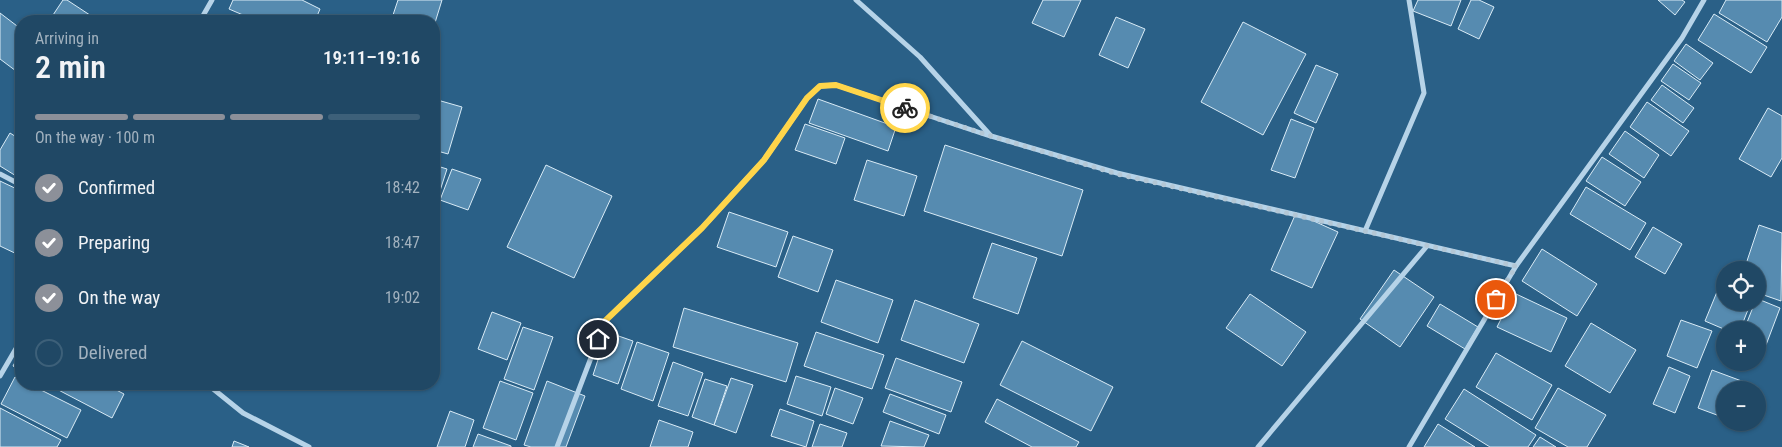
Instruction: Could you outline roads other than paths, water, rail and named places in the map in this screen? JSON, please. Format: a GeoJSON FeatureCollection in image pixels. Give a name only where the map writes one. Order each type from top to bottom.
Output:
{"type":"FeatureCollection","features":[{"type":"Feature","properties":{"kind":"street"},"geometry":{"type":"LineString","coordinates":[[203,15],[212,0]]}},
{"type":"Feature","properties":{"kind":"street"},"geometry":{"type":"LineString","coordinates":[[856,0],[920,57],[991,136]]}},
{"type":"Feature","properties":{"kind":"street"},"geometry":{"type":"LineString","coordinates":[[1365,231],[1424,93],[1409,0]]}},
{"type":"Feature","properties":{"kind":"street"},"geometry":{"type":"LineString","coordinates":[[1409,447],[1516,266],[1682,38],[1704,0]]}},
{"type":"Feature","properties":{"kind":"street"},"geometry":{"type":"LineString","coordinates":[[557,447],[605,321],[702,228],[764,160],[807,98],[820,86],[836,85],[991,136],[1117,174],[1516,266]]}},
{"type":"Feature","properties":{"kind":"street"},"geometry":{"type":"LineString","coordinates":[[0,174],[15,182]]}},
{"type":"Feature","properties":{"kind":"street"},"geometry":{"type":"LineString","coordinates":[[1258,447],[1427,246]]}},
{"type":"Feature","properties":{"kind":"street"},"geometry":{"type":"LineString","coordinates":[[0,376],[15,350]]}},
{"type":"Feature","properties":{"kind":"street"},"geometry":{"type":"LineString","coordinates":[[215,390],[243,412],[309,447]]}}]}
